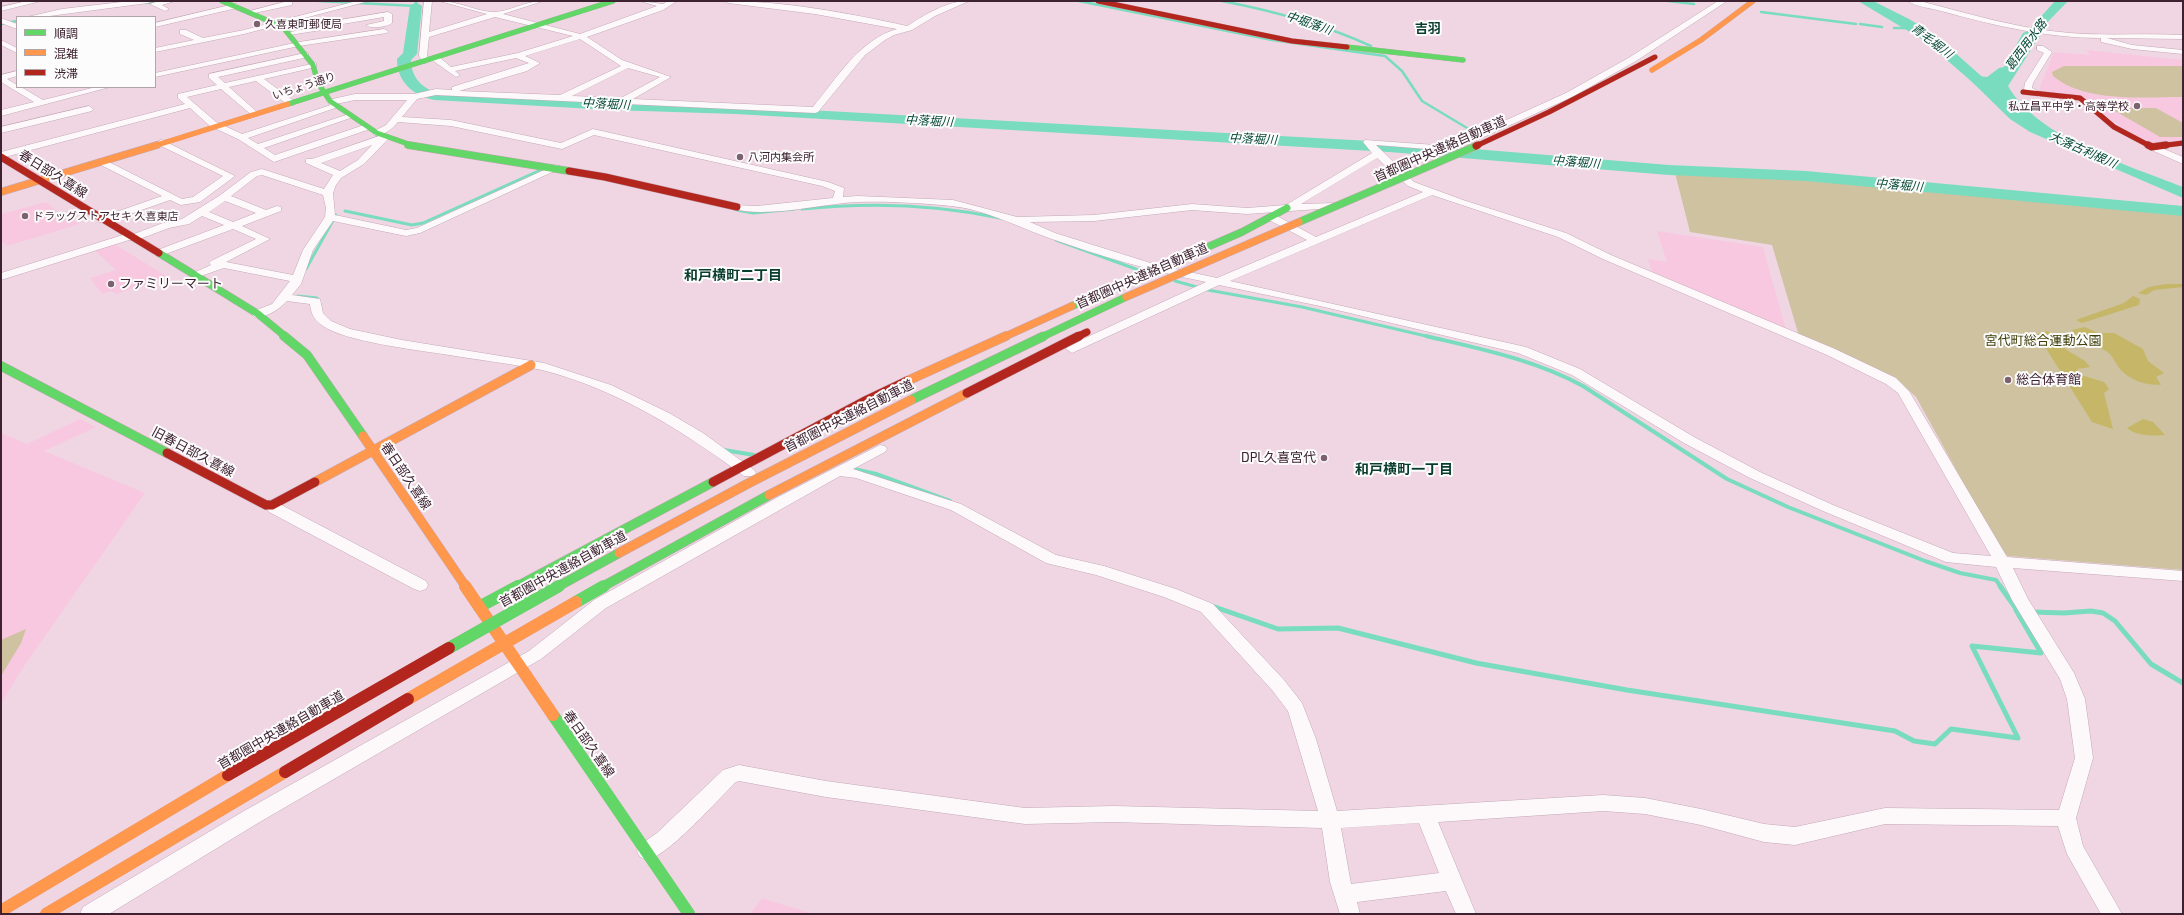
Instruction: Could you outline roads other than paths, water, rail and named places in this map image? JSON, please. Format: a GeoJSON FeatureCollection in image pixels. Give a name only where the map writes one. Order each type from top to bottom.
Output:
{"type":"FeatureCollection","features":[{"type":"Feature","properties":{"kind":"main road"},"geometry":{"type":"LineString","coordinates":[[222,1],[276,23],[294,38],[313,65],[323,92],[334,104],[381,135],[407,144],[605,177],[737,207]]}},
{"type":"Feature","properties":{"kind":"main road","name":"いちょう通り"},"geometry":{"type":"LineString","coordinates":[[1,192],[41,181],[426,61],[613,1]]}},
{"type":"Feature","properties":{"kind":"main road"},"geometry":{"type":"LineString","coordinates":[[1098,1],[1292,41],[1463,60]]}},
{"type":"Feature","properties":{"kind":"main road"},"geometry":{"type":"LineString","coordinates":[[1711,20],[1737,1]]}},
{"type":"Feature","properties":{"kind":"main road"},"geometry":{"type":"LineString","coordinates":[[1646,73],[1701,40],[1754,1]]}},
{"type":"Feature","properties":{"kind":"main road","name":"首都圏中央連絡自動車道"},"geometry":{"type":"LineString","coordinates":[[1,911],[313,726],[470,636],[685,516],[827,441],[1130,295],[1492,141],[1599,88],[1688,37]]}},
{"type":"Feature","properties":{"kind":"main road"},"geometry":{"type":"LineString","coordinates":[[2023,92],[2080,98],[2096,114],[2114,127],[2152,147],[2183,143]]}},
{"type":"Feature","properties":{"kind":"main road","name":"春日部久喜線"},"geometry":{"type":"LineString","coordinates":[[1,156],[258,314],[307,355],[689,914]]}},
{"type":"Feature","properties":{"kind":"main road"},"geometry":{"type":"LineString","coordinates":[[479,607],[765,452],[881,393],[1154,268],[1271,217],[1287,208]]}},
{"type":"Feature","properties":{"kind":"main road"},"geometry":{"type":"LineString","coordinates":[[1291,240],[1313,236]]}},
{"type":"Feature","properties":{"kind":"main road","name":"首都圏中央連絡自動車道"},"geometry":{"type":"LineString","coordinates":[[1128,312],[1226,267]]}},
{"type":"Feature","properties":{"kind":"main road","name":"首都圏中央連絡自動車道"},"geometry":{"type":"LineString","coordinates":[[46,914],[498,646],[796,480],[1115,318]]}},
{"type":"Feature","properties":{"kind":"main road"},"geometry":{"type":"LineString","coordinates":[[272,505],[531,365]]}},
{"type":"Feature","properties":{"kind":"main road","name":"旧春日部久喜線"},"geometry":{"type":"LineString","coordinates":[[1,366],[266,505],[272,505]]}},
{"type":"Feature","properties":{"kind":"street"},"geometry":{"type":"LineString","coordinates":[[1,9],[37,1]]}},
{"type":"Feature","properties":{"kind":"street"},"geometry":{"type":"LineString","coordinates":[[67,1],[83,9]]}},
{"type":"Feature","properties":{"kind":"street"},"geometry":{"type":"LineString","coordinates":[[38,16],[92,7],[148,1]]}},
{"type":"Feature","properties":{"kind":"street"},"geometry":{"type":"LineString","coordinates":[[165,9],[154,4],[171,1]]}},
{"type":"Feature","properties":{"kind":"street"},"geometry":{"type":"LineString","coordinates":[[426,61],[423,56],[428,1]]}},
{"type":"Feature","properties":{"kind":"street"},"geometry":{"type":"LineString","coordinates":[[443,1],[580,36],[588,39],[598,50],[629,65],[667,77],[621,101]]}},
{"type":"Feature","properties":{"kind":"street"},"geometry":{"type":"LineString","coordinates":[[426,35],[539,1]]}},
{"type":"Feature","properties":{"kind":"street"},"geometry":{"type":"LineString","coordinates":[[644,1],[664,6]]}},
{"type":"Feature","properties":{"kind":"street"},"geometry":{"type":"LineString","coordinates":[[451,69],[516,55],[580,36],[664,6],[673,1]]}},
{"type":"Feature","properties":{"kind":"street"},"geometry":{"type":"LineString","coordinates":[[728,1],[815,12],[909,28]]}},
{"type":"Feature","properties":{"kind":"street"},"geometry":{"type":"LineString","coordinates":[[241,137],[355,97],[414,96],[436,92],[815,110],[862,53],[891,33],[909,28],[932,14],[965,1]]}},
{"type":"Feature","properties":{"kind":"street"},"geometry":{"type":"LineString","coordinates":[[1287,208],[1373,148],[1450,148],[1569,95],[1633,59],[1723,1]]}},
{"type":"Feature","properties":{"kind":"street"},"geometry":{"type":"LineString","coordinates":[[1912,1],[2042,32],[2065,34],[2094,33],[2180,36],[2183,43]]}},
{"type":"Feature","properties":{"kind":"street"},"geometry":{"type":"LineString","coordinates":[[156,50],[203,41],[360,2]]}},
{"type":"Feature","properties":{"kind":"street"},"geometry":{"type":"LineString","coordinates":[[250,12],[289,3]]}},
{"type":"Feature","properties":{"kind":"street"},"geometry":{"type":"LineString","coordinates":[[24,4],[44,15]]}},
{"type":"Feature","properties":{"kind":"street"},"geometry":{"type":"LineString","coordinates":[[75,5],[92,7],[104,15]]}},
{"type":"Feature","properties":{"kind":"street"},"geometry":{"type":"LineString","coordinates":[[156,25],[234,6]]}},
{"type":"Feature","properties":{"kind":"street"},"geometry":{"type":"LineString","coordinates":[[304,11],[313,14]]}},
{"type":"Feature","properties":{"kind":"street"},"geometry":{"type":"LineString","coordinates":[[175,12],[200,23]]}},
{"type":"Feature","properties":{"kind":"street"},"geometry":{"type":"LineString","coordinates":[[156,75],[294,38],[388,22],[388,14],[322,25],[321,28],[294,38]]}},
{"type":"Feature","properties":{"kind":"street"},"geometry":{"type":"LineString","coordinates":[[156,25],[170,31]]}},
{"type":"Feature","properties":{"kind":"street"},"geometry":{"type":"LineString","coordinates":[[294,38],[384,31]]}},
{"type":"Feature","properties":{"kind":"street"},"geometry":{"type":"LineString","coordinates":[[184,32],[203,41]]}},
{"type":"Feature","properties":{"kind":"street"},"geometry":{"type":"LineString","coordinates":[[2094,33],[2091,38],[2098,45]]}},
{"type":"Feature","properties":{"kind":"street"},"geometry":{"type":"LineString","coordinates":[[2094,33],[2132,46],[2183,52]]}},
{"type":"Feature","properties":{"kind":"street"},"geometry":{"type":"LineString","coordinates":[[2065,34],[2071,43]]}},
{"type":"Feature","properties":{"kind":"street"},"geometry":{"type":"LineString","coordinates":[[156,41],[169,47]]}},
{"type":"Feature","properties":{"kind":"street"},"geometry":{"type":"LineString","coordinates":[[1,42],[14,50]]}},
{"type":"Feature","properties":{"kind":"street"},"geometry":{"type":"LineString","coordinates":[[2039,94],[2028,89],[2029,83],[2048,52],[2040,48]]}},
{"type":"Feature","properties":{"kind":"street"},"geometry":{"type":"LineString","coordinates":[[1,51],[14,50]]}},
{"type":"Feature","properties":{"kind":"street"},"geometry":{"type":"LineString","coordinates":[[254,114],[212,76],[305,55]]}},
{"type":"Feature","properties":{"kind":"street"},"geometry":{"type":"LineString","coordinates":[[446,92],[524,69],[536,63],[516,55]]}},
{"type":"Feature","properties":{"kind":"street"},"geometry":{"type":"LineString","coordinates":[[435,58],[451,69],[457,76],[472,84]]}},
{"type":"Feature","properties":{"kind":"street"},"geometry":{"type":"LineString","coordinates":[[313,65],[180,96],[217,126],[241,137],[274,159],[367,127]]}},
{"type":"Feature","properties":{"kind":"street"},"geometry":{"type":"LineString","coordinates":[[559,99],[629,65]]}},
{"type":"Feature","properties":{"kind":"street"},"geometry":{"type":"LineString","coordinates":[[1,78],[16,73]]}},
{"type":"Feature","properties":{"kind":"street"},"geometry":{"type":"LineString","coordinates":[[1,78],[16,87]]}},
{"type":"Feature","properties":{"kind":"street"},"geometry":{"type":"LineString","coordinates":[[257,78],[291,103]]}},
{"type":"Feature","properties":{"kind":"street"},"geometry":{"type":"LineString","coordinates":[[17,88],[40,102]]}},
{"type":"Feature","properties":{"kind":"street"},"geometry":{"type":"LineString","coordinates":[[75,94],[84,88]]}},
{"type":"Feature","properties":{"kind":"street"},"geometry":{"type":"LineString","coordinates":[[1,112],[102,88]]}},
{"type":"Feature","properties":{"kind":"street"},"geometry":{"type":"LineString","coordinates":[[258,314],[271,309],[284,297],[297,279],[308,250],[330,217],[331,208],[328,193],[330,184],[340,175],[361,162],[381,135],[414,96]]}},
{"type":"Feature","properties":{"kind":"street"},"geometry":{"type":"LineString","coordinates":[[1,156],[144,119],[191,105]]}},
{"type":"Feature","properties":{"kind":"street"},"geometry":{"type":"LineString","coordinates":[[1,130],[89,109]]}},
{"type":"Feature","properties":{"kind":"street"},"geometry":{"type":"LineString","coordinates":[[258,147],[352,116]]}},
{"type":"Feature","properties":{"kind":"street"},"geometry":{"type":"LineString","coordinates":[[396,118],[451,123],[562,146],[593,132],[825,184],[840,190],[838,199]]}},
{"type":"Feature","properties":{"kind":"street"},"geometry":{"type":"LineString","coordinates":[[313,162],[381,135]]}},
{"type":"Feature","properties":{"kind":"street"},"geometry":{"type":"LineString","coordinates":[[102,162],[169,198],[181,202],[191,202],[230,176],[162,143]]}},
{"type":"Feature","properties":{"kind":"street"},"geometry":{"type":"LineString","coordinates":[[2152,147],[2183,161]]}},
{"type":"Feature","properties":{"kind":"street"},"geometry":{"type":"LineString","coordinates":[[1373,148],[1408,188]]}},
{"type":"Feature","properties":{"kind":"street"},"geometry":{"type":"LineString","coordinates":[[292,153],[340,175]]}},
{"type":"Feature","properties":{"kind":"street"},"geometry":{"type":"LineString","coordinates":[[330,217],[406,233],[420,230],[556,168]]}},
{"type":"Feature","properties":{"kind":"street"},"geometry":{"type":"LineString","coordinates":[[1,277],[166,225],[180,223],[223,198],[254,174],[262,172],[328,193]]}},
{"type":"Feature","properties":{"kind":"street"},"geometry":{"type":"LineString","coordinates":[[1014,219],[1094,218],[1146,210],[1192,207],[1247,211],[1287,208],[1353,202],[1408,188],[1432,186],[1562,235],[1607,257],[1831,352],[1891,381],[1903,391],[2002,562],[2020,600],[2068,678],[2076,700],[2084,758],[2066,818],[2074,848],[2112,914]]}},
{"type":"Feature","properties":{"kind":"street"},"geometry":{"type":"LineString","coordinates":[[90,914],[251,817],[519,665],[540,652],[600,604],[782,500],[1049,361],[1313,236],[1432,186]]}},
{"type":"Feature","properties":{"kind":"street"},"geometry":{"type":"LineString","coordinates":[[103,220],[169,198]]}},
{"type":"Feature","properties":{"kind":"street"},"geometry":{"type":"LineString","coordinates":[[223,198],[230,199],[265,213]]}},
{"type":"Feature","properties":{"kind":"street"},"geometry":{"type":"LineString","coordinates":[[737,207],[757,209],[838,199],[953,203],[1014,219],[1051,234],[1154,268],[1320,303],[1522,350],[1546,358],[1576,372],[1689,440],[1755,475],[1820,504],[1951,558],[2183,576]]}},
{"type":"Feature","properties":{"kind":"street"},"geometry":{"type":"LineString","coordinates":[[159,253],[277,209]]}},
{"type":"Feature","properties":{"kind":"street"},"geometry":{"type":"LineString","coordinates":[[201,212],[266,239],[215,263],[297,279]]}},
{"type":"Feature","properties":{"kind":"street"},"geometry":{"type":"LineString","coordinates":[[1271,217],[1313,236]]}},
{"type":"Feature","properties":{"kind":"street"},"geometry":{"type":"LineString","coordinates":[[195,275],[222,265]]}},
{"type":"Feature","properties":{"kind":"street"},"geometry":{"type":"LineString","coordinates":[[284,297],[316,301],[317,314],[327,324],[346,332],[402,344],[531,365],[606,388],[634,400],[698,436],[741,465],[782,500]]}},
{"type":"Feature","properties":{"kind":"street"},"geometry":{"type":"LineString","coordinates":[[765,452],[782,462],[858,474],[956,507],[1051,559],[1098,570],[1170,593],[1207,608],[1278,685],[1296,708],[1307,739],[1330,820],[1340,882],[1350,914]]}},
{"type":"Feature","properties":{"kind":"street"},"geometry":{"type":"LineString","coordinates":[[272,505],[274,509],[420,585]]}},
{"type":"Feature","properties":{"kind":"street"},"geometry":{"type":"LineString","coordinates":[[647,851],[664,840],[730,775],[739,773],[826,788],[1025,816],[1113,814],[1330,820],[1478,809],[1617,804],[1645,806],[1701,817],[1764,833],[1795,836],[1884,816],[2066,818]]}},
{"type":"Feature","properties":{"kind":"street"},"geometry":{"type":"LineString","coordinates":[[1425,814],[1466,914]]}},
{"type":"Feature","properties":{"kind":"street"},"geometry":{"type":"LineString","coordinates":[[1344,894],[1453,881]]}},
{"type":"Feature","properties":{"kind":"water"},"geometry":{"type":"Polygon","coordinates":[[[2055,1],[2068,1],[2038,32],[2041,34],[2008,86],[2022,105],[2041,121],[2062,135],[2086,148],[2183,187],[2183,198],[2030,132],[2010,119],[1965,75],[1987,77],[1999,68],[2004,67],[2023,33],[2028,31],[2055,1]]]}},
{"type":"Feature","properties":{"kind":"waterway"},"geometry":{"type":"LineString","coordinates":[[145,3],[162,1]]}},
{"type":"Feature","properties":{"kind":"waterway"},"geometry":{"type":"LineString","coordinates":[[319,1],[416,6],[416,1]]}},
{"type":"Feature","properties":{"kind":"waterway"},"geometry":{"type":"LineString","coordinates":[[1079,1],[1272,40],[1385,56],[1402,71],[1422,101],[1477,134]]}},
{"type":"Feature","properties":{"kind":"waterway","name":"中堀落川"},"geometry":{"type":"LineString","coordinates":[[1222,1],[1298,19],[1335,31],[1371,46]]}},
{"type":"Feature","properties":{"kind":"waterway"},"geometry":{"type":"LineString","coordinates":[[1668,1],[1694,4]]}},
{"type":"Feature","properties":{"kind":"waterway","name":"青毛堀川"},"geometry":{"type":"LineString","coordinates":[[1864,1],[1905,22],[1930,38],[1999,98]]}},
{"type":"Feature","properties":{"kind":"waterway","name":"中落堀川"},"geometry":{"type":"LineString","coordinates":[[416,6],[410,54],[404,59],[404,65],[408,78],[412,83],[422,92],[434,96],[611,106],[736,110],[1389,147],[1669,170],[1806,176],[2183,211]]}},
{"type":"Feature","properties":{"kind":"waterway"},"geometry":{"type":"LineString","coordinates":[[1761,12],[1856,24]]}},
{"type":"Feature","properties":{"kind":"waterway"},"geometry":{"type":"LineString","coordinates":[[1,24],[16,21]]}},
{"type":"Feature","properties":{"kind":"waterway"},"geometry":{"type":"LineString","coordinates":[[1860,24],[1882,27]]}},
{"type":"Feature","properties":{"kind":"waterway"},"geometry":{"type":"LineString","coordinates":[[1894,28],[1914,28]]}},
{"type":"Feature","properties":{"kind":"waterway"},"geometry":{"type":"LineString","coordinates":[[345,211],[412,225],[423,223],[545,168]]}},
{"type":"Feature","properties":{"kind":"waterway"},"geometry":{"type":"LineString","coordinates":[[802,209],[852,205],[926,207],[975,213],[1000,218]]}},
{"type":"Feature","properties":{"kind":"waterway"},"geometry":{"type":"LineString","coordinates":[[737,210],[753,213],[795,209]]}},
{"type":"Feature","properties":{"kind":"waterway"},"geometry":{"type":"LineString","coordinates":[[306,269],[336,215]]}},
{"type":"Feature","properties":{"kind":"waterway"},"geometry":{"type":"LineString","coordinates":[[1056,240],[1144,272]]}},
{"type":"Feature","properties":{"kind":"waterway"},"geometry":{"type":"LineString","coordinates":[[1175,281],[1208,290],[1302,307],[1430,337]]}},
{"type":"Feature","properties":{"kind":"waterway"},"geometry":{"type":"LineString","coordinates":[[298,296],[317,298],[318,302]]}},
{"type":"Feature","properties":{"kind":"waterway"},"geometry":{"type":"LineString","coordinates":[[1426,336],[1486,350],[1526,362],[1564,377],[1583,386],[1727,479],[1788,507],[1925,561],[1960,573],[1996,580],[2001,587]]}},
{"type":"Feature","properties":{"kind":"waterway"},"geometry":{"type":"LineString","coordinates":[[724,450],[754,455]]}},
{"type":"Feature","properties":{"kind":"waterway"},"geometry":{"type":"LineString","coordinates":[[850,468],[876,474],[950,501]]}},
{"type":"Feature","properties":{"kind":"waterway"},"geometry":{"type":"LineString","coordinates":[[2000,586],[2017,610]]}},
{"type":"Feature","properties":{"kind":"waterway"},"geometry":{"type":"LineString","coordinates":[[1212,606],[1278,629],[1338,628],[1476,663],[1627,690],[1895,731],[1914,741],[1935,744],[1951,729],[2018,738],[1972,646],[2041,653],[2016,610]]}},
{"type":"Feature","properties":{"kind":"waterway"},"geometry":{"type":"LineString","coordinates":[[2032,612],[2064,613],[2091,611],[2103,613],[2115,621],[2151,664],[2183,683]]}},
{"type":"Feature","properties":{"kind":"place","name":"久喜東町郵便局"},"geometry":{"type":"Point","coordinates":[257,24]}},
{"type":"Feature","properties":{"kind":"place","name":"私立昌平中学・高等学校"},"geometry":{"type":"Point","coordinates":[2137,106]}},
{"type":"Feature","properties":{"kind":"place","name":"八河内集会所"},"geometry":{"type":"Point","coordinates":[740,157]}},
{"type":"Feature","properties":{"kind":"place","name":"ドラッグストアセキ 久喜東店"},"geometry":{"type":"Point","coordinates":[25,216]}},
{"type":"Feature","properties":{"kind":"place","name":"ファミリーマート"},"geometry":{"type":"Point","coordinates":[111,284]}},
{"type":"Feature","properties":{"kind":"place","name":"総合体育館"},"geometry":{"type":"Point","coordinates":[2008,380]}},
{"type":"Feature","properties":{"kind":"place","name":"DPL久喜宮代"},"geometry":{"type":"Point","coordinates":[1324,458]}},
{"type":"Feature","properties":{"kind":"district","name":"吉羽"},"geometry":{"type":"Point","coordinates":[1428,29]}},
{"type":"Feature","properties":{"kind":"district","name":"和戸横町二丁目"},"geometry":{"type":"Point","coordinates":[733,275]}},
{"type":"Feature","properties":{"kind":"district","name":"和戸横町一丁目"},"geometry":{"type":"Point","coordinates":[1404,469]}},
{"type":"Feature","properties":{"kind":"water label","name":"葛西用水路"},"geometry":{"type":"Point","coordinates":[2026,45]}},
{"type":"Feature","properties":{"kind":"water label","name":"大落古利根川"},"geometry":{"type":"Point","coordinates":[2083,150]}},
{"type":"Feature","properties":{"kind":"park label","name":"宮代町総合運動公園"},"geometry":{"type":"Point","coordinates":[2043,341]}}]}
